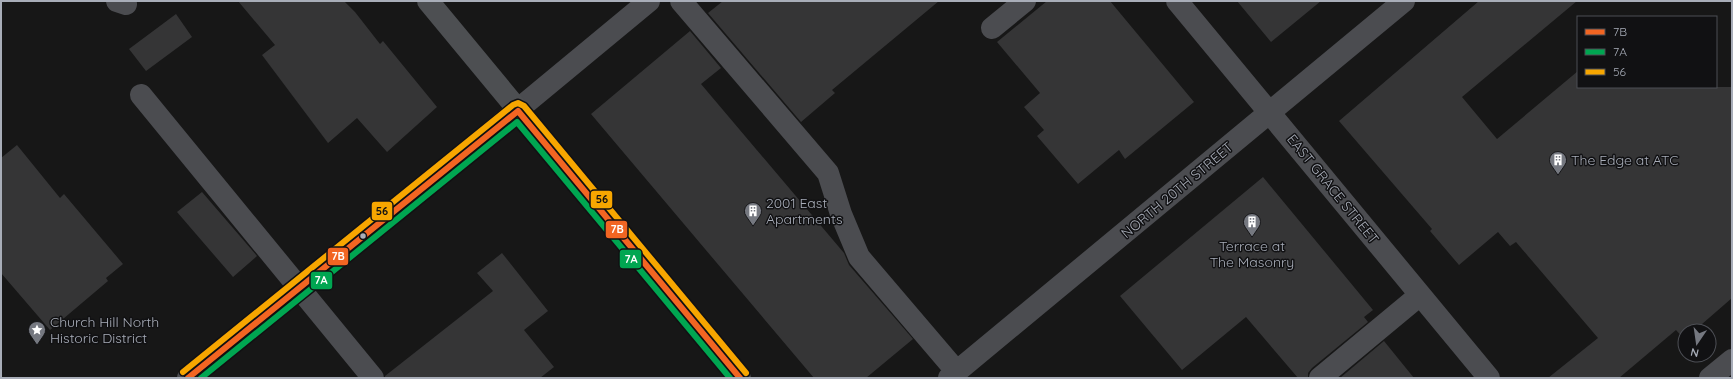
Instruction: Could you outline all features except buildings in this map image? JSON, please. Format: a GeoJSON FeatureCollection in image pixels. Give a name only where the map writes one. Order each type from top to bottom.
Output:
{"type":"FeatureCollection","features":[{"type":"Feature","properties":{"kind":"main road"},"geometry":{"type":"LineString","coordinates":[[428,1],[740,378]]}},
{"type":"Feature","properties":{"kind":"street"},"geometry":{"type":"LineString","coordinates":[[188,378],[300,289],[518,111],[649,1]]}},
{"type":"Feature","properties":{"kind":"street"},"geometry":{"type":"LineString","coordinates":[[681,1],[828,173],[840,214],[858,257],[953,375]]}},
{"type":"Feature","properties":{"kind":"street"},"geometry":{"type":"LineString","coordinates":[[992,28],[1025,1]]}},
{"type":"Feature","properties":{"kind":"street","name":"EAST GRACE STREET"},"geometry":{"type":"LineString","coordinates":[[1177,1],[1489,378]]}},
{"type":"Feature","properties":{"kind":"street","name":"NORTH 20TH STREET"},"geometry":{"type":"LineString","coordinates":[[953,375],[1404,1]]}},
{"type":"Feature","properties":{"kind":"street"},"geometry":{"type":"LineString","coordinates":[[141,95],[373,378]]}},
{"type":"Feature","properties":{"kind":"street"},"geometry":{"type":"LineString","coordinates":[[1320,378],[1420,295]]}},
{"type":"Feature","properties":{"kind":"street"},"geometry":{"type":"LineString","coordinates":[[1710,378],[1732,360]]}},
{"type":"Feature","properties":{"kind":"transit line","name":"56"},"geometry":{"type":"LineString","coordinates":[[183,372],[513,105],[518,103],[524,106],[746,373]]}},
{"type":"Feature","properties":{"kind":"transit line","name":"7B"},"geometry":{"type":"LineString","coordinates":[[188,378],[518,111],[740,378]]}},
{"type":"Feature","properties":{"kind":"transit line","name":"7A"},"geometry":{"type":"LineString","coordinates":[[201,378],[517,122],[730,378]]}},
{"type":"Feature","properties":{"kind":"place","name":"The Edge at ATC"},"geometry":{"type":"Point","coordinates":[1558,175]}},
{"type":"Feature","properties":{"kind":"place","name":"2001 East Apartments"},"geometry":{"type":"Point","coordinates":[753,226]}},
{"type":"Feature","properties":{"kind":"place","name":"Terrace at The Masonry"},"geometry":{"type":"Point","coordinates":[1252,237]}},
{"type":"Feature","properties":{"kind":"place","name":"Church Hill North Historic District"},"geometry":{"type":"Point","coordinates":[37,345]}}]}
